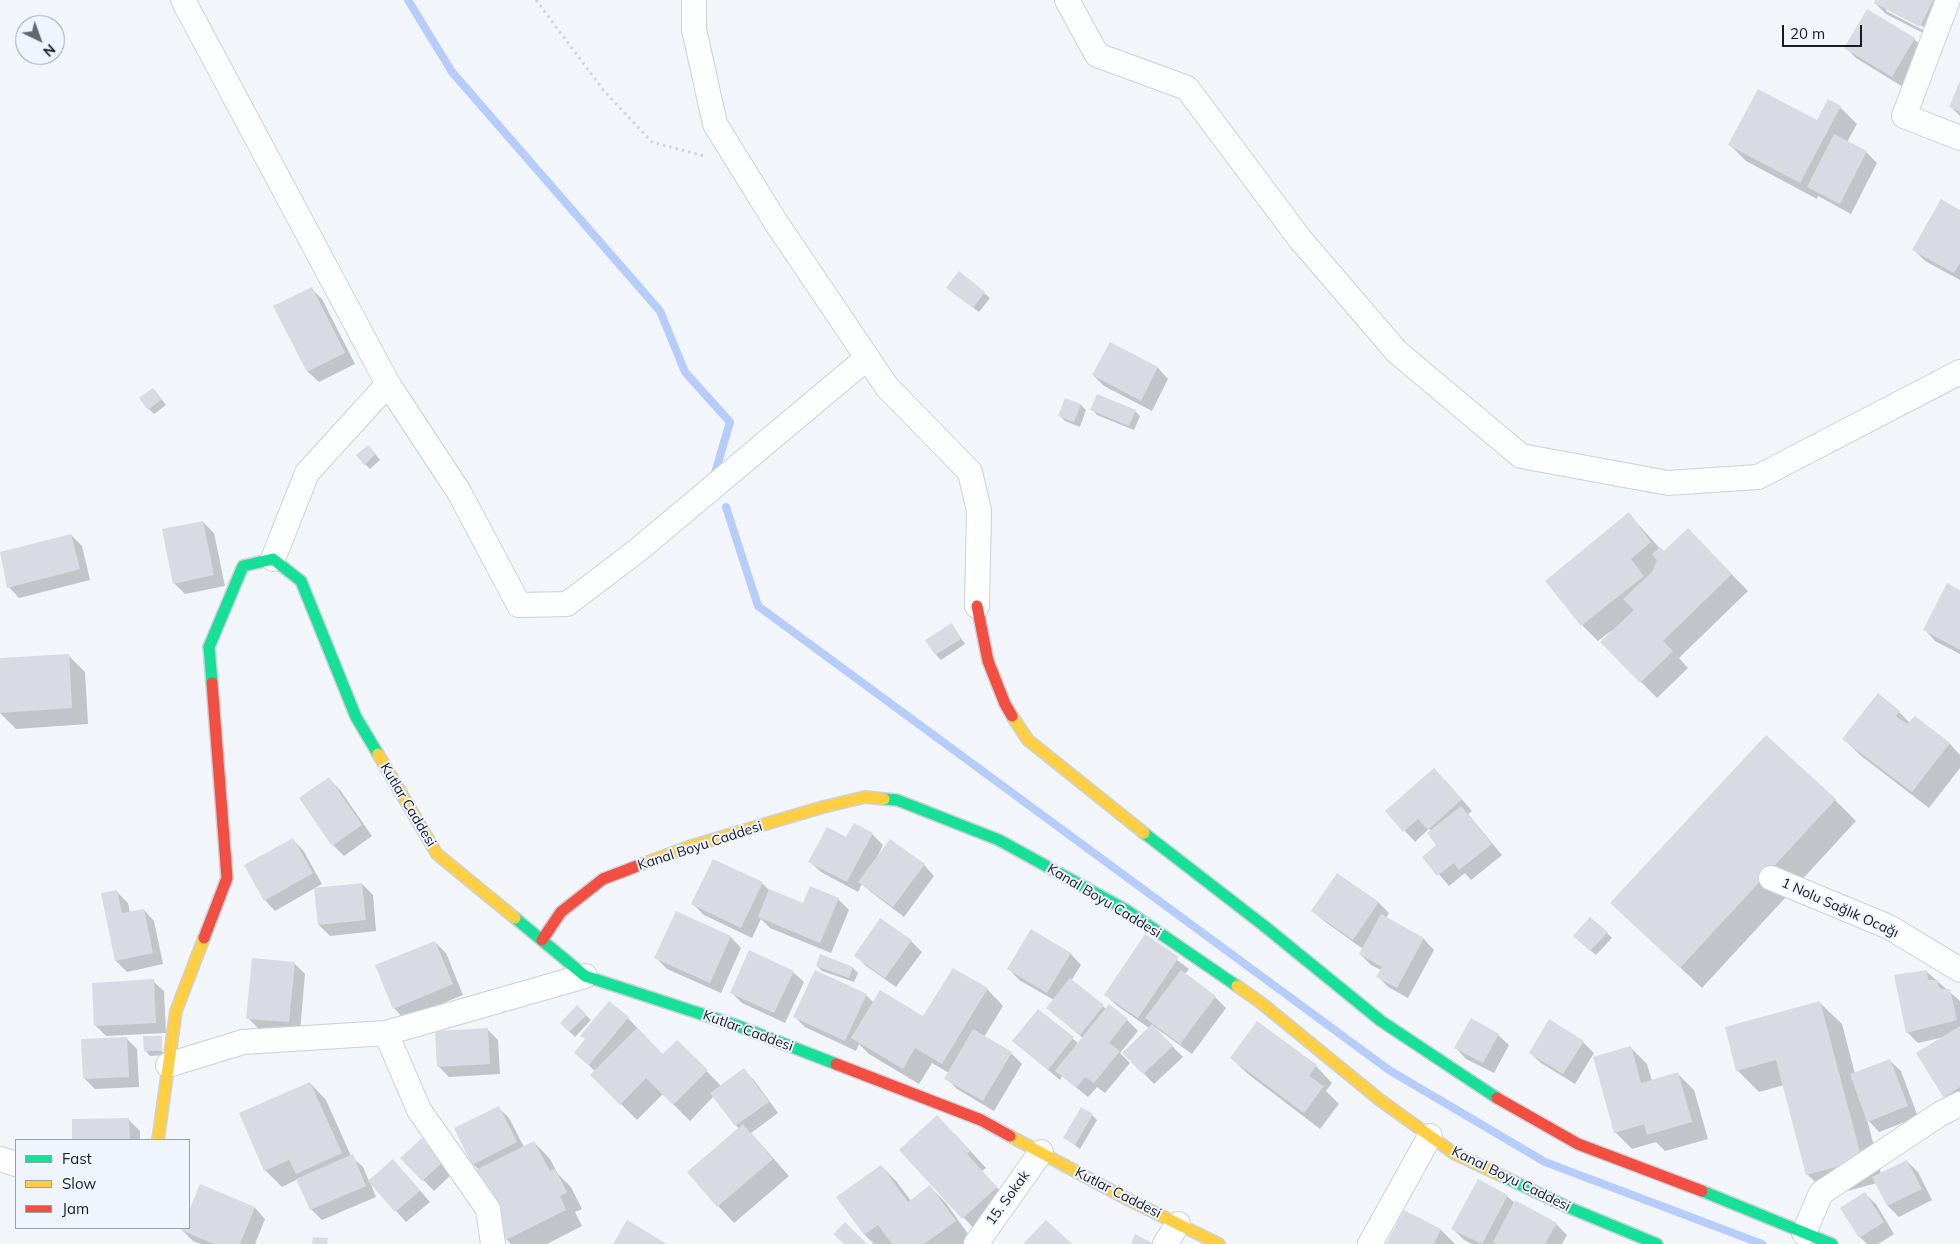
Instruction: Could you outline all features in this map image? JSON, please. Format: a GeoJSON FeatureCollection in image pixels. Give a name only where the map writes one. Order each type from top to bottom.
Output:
{"type":"FeatureCollection","features":[{"type":"Feature","properties":{"kind":"street"},"geometry":{"type":"LineString","coordinates":[[182,0],[388,384],[459,492],[519,605],[567,604],[638,550],[867,358]]}},
{"type":"Feature","properties":{"kind":"street"},"geometry":{"type":"LineString","coordinates":[[694,0],[694,29],[715,124],[775,221],[887,387],[970,472],[979,511],[977,606],[988,661],[1005,704],[1028,740],[1096,796],[1263,925],[1381,1021],[1501,1100],[1578,1144],[1657,1173],[1832,1244]]}},
{"type":"Feature","properties":{"kind":"street"},"geometry":{"type":"LineString","coordinates":[[1067,0],[1097,55],[1187,88],[1300,239],[1397,352],[1521,456],[1668,483],[1758,477],[1960,372]]}},
{"type":"Feature","properties":{"kind":"street"},"geometry":{"type":"LineString","coordinates":[[1948,0],[1904,116],[1960,138]]}},
{"type":"Feature","properties":{"kind":"street"},"geometry":{"type":"LineString","coordinates":[[158,1139],[176,1011],[227,878],[209,647],[243,566],[273,559],[307,473],[388,384]]}},
{"type":"Feature","properties":{"kind":"street","name":"Kutlar Caddesi"},"geometry":{"type":"LineString","coordinates":[[273,559],[301,581],[356,717],[438,854],[585,976],[747,1029],[982,1120],[1128,1200],[1220,1244]]}},
{"type":"Feature","properties":{"kind":"street","name":"Kanal Boyu Caddesi"},"geometry":{"type":"LineString","coordinates":[[542,940],[561,912],[604,879],[688,847],[823,806],[865,797],[897,800],[999,840],[1126,910],[1260,1002],[1380,1100],[1464,1158],[1570,1208],[1657,1244]]}},
{"type":"Feature","properties":{"kind":"street","name":"1 Nolu Sağlık Ocağı"},"geometry":{"type":"LineString","coordinates":[[1771,878],[1889,927],[1960,970]]}},
{"type":"Feature","properties":{"kind":"street"},"geometry":{"type":"LineString","coordinates":[[534,989],[562,956]]}},
{"type":"Feature","properties":{"kind":"street"},"geometry":{"type":"LineString","coordinates":[[168,1065],[243,1042],[386,1033],[534,989],[585,976]]}},
{"type":"Feature","properties":{"kind":"street"},"geometry":{"type":"LineString","coordinates":[[386,1033],[419,1110],[488,1209],[493,1244]]}},
{"type":"Feature","properties":{"kind":"street"},"geometry":{"type":"LineString","coordinates":[[1804,1233],[1821,1193],[1940,1114],[1960,1104]]}},
{"type":"Feature","properties":{"kind":"street"},"geometry":{"type":"LineString","coordinates":[[1370,1244],[1430,1136]]}},
{"type":"Feature","properties":{"kind":"street","name":"15. Sokak"},"geometry":{"type":"LineString","coordinates":[[976,1244],[1041,1152]]}},
{"type":"Feature","properties":{"kind":"street"},"geometry":{"type":"LineString","coordinates":[[0,1159],[15,1164]]}},
{"type":"Feature","properties":{"kind":"street"},"geometry":{"type":"LineString","coordinates":[[1165,1244],[1178,1224]]}},
{"type":"Feature","properties":{"kind":"path"},"geometry":{"type":"LineString","coordinates":[[536,0],[604,91],[652,142],[710,158]]}},
{"type":"Feature","properties":{"kind":"building"},"geometry":{"type":"Polygon","coordinates":[[[1875,0],[1933,0],[1920,27],[1874,3],[1875,0]]]}},
{"type":"Feature","properties":{"kind":"building"},"geometry":{"type":"Polygon","coordinates":[[[1867,9],[1915,38],[1892,77],[1844,48],[1867,9]]]}},
{"type":"Feature","properties":{"kind":"building"},"geometry":{"type":"Polygon","coordinates":[[[1960,81],[1960,112],[1949,107],[1960,81]]]}},
{"type":"Feature","properties":{"kind":"building"},"geometry":{"type":"Polygon","coordinates":[[[1758,89],[1817,120],[1828,99],[1841,106],[1800,183],[1728,145],[1758,89]]]}},
{"type":"Feature","properties":{"kind":"building"},"geometry":{"type":"Polygon","coordinates":[[[1834,134],[1867,151],[1840,204],[1807,187],[1834,134]]]}},
{"type":"Feature","properties":{"kind":"building"},"geometry":{"type":"Polygon","coordinates":[[[1941,199],[1960,210],[1960,263],[1954,273],[1912,250],[1941,199]]]}},
{"type":"Feature","properties":{"kind":"building"},"geometry":{"type":"Polygon","coordinates":[[[959,271],[985,292],[973,308],[946,288],[959,271]]]}},
{"type":"Feature","properties":{"kind":"building"},"geometry":{"type":"Polygon","coordinates":[[[312,287],[345,353],[307,372],[273,306],[312,287]]]}},
{"type":"Feature","properties":{"kind":"building"},"geometry":{"type":"Polygon","coordinates":[[[1110,342],[1158,367],[1141,401],[1092,375],[1110,342]]]}},
{"type":"Feature","properties":{"kind":"building"},"geometry":{"type":"Polygon","coordinates":[[[153,388],[162,399],[148,410],[139,398],[153,388]]]}},
{"type":"Feature","properties":{"kind":"building"},"geometry":{"type":"Polygon","coordinates":[[[1097,394],[1136,410],[1129,426],[1090,410],[1097,394]]]}},
{"type":"Feature","properties":{"kind":"building"},"geometry":{"type":"Polygon","coordinates":[[[1065,398],[1081,404],[1074,422],[1058,416],[1065,398]]]}},
{"type":"Feature","properties":{"kind":"building"},"geometry":{"type":"Polygon","coordinates":[[[368,445],[376,454],[364,465],[356,455],[368,445]]]}},
{"type":"Feature","properties":{"kind":"building"},"geometry":{"type":"Polygon","coordinates":[[[1629,512],[1651,542],[1631,559],[1644,576],[1581,626],[1545,581],[1629,512]]]}},
{"type":"Feature","properties":{"kind":"building"},"geometry":{"type":"Polygon","coordinates":[[[203,521],[214,575],[173,584],[162,529],[203,521]]]}},
{"type":"Feature","properties":{"kind":"building"},"geometry":{"type":"Polygon","coordinates":[[[1688,528],[1732,574],[1663,641],[1673,651],[1640,683],[1600,642],[1634,610],[1623,599],[1652,572],[1657,560],[1652,554],[1660,547],[1664,551],[1688,528]]]}},
{"type":"Feature","properties":{"kind":"building"},"geometry":{"type":"Polygon","coordinates":[[[71,534],[80,569],[7,588],[0,552],[71,534]]]}},
{"type":"Feature","properties":{"kind":"building"},"geometry":{"type":"Polygon","coordinates":[[[1947,583],[1960,590],[1960,650],[1923,630],[1947,583]]]}},
{"type":"Feature","properties":{"kind":"building"},"geometry":{"type":"Polygon","coordinates":[[[952,623],[961,639],[935,655],[925,640],[952,623]]]}},
{"type":"Feature","properties":{"kind":"building"},"geometry":{"type":"Polygon","coordinates":[[[69,654],[72,708],[0,713],[0,658],[69,654]]]}},
{"type":"Feature","properties":{"kind":"building"},"geometry":{"type":"Polygon","coordinates":[[[1878,693],[1900,711],[1896,716],[1907,724],[1915,716],[1950,743],[1912,792],[1842,739],[1878,693]]]}},
{"type":"Feature","properties":{"kind":"building"},"geometry":{"type":"Polygon","coordinates":[[[1766,735],[1836,799],[1680,968],[1610,903],[1766,735]]]}},
{"type":"Feature","properties":{"kind":"building"},"geometry":{"type":"Polygon","coordinates":[[[1434,768],[1462,799],[1428,830],[1418,819],[1403,832],[1385,811],[1434,768]]]}},
{"type":"Feature","properties":{"kind":"building"},"geometry":{"type":"Polygon","coordinates":[[[329,777],[362,825],[332,846],[299,798],[329,777]]]}},
{"type":"Feature","properties":{"kind":"building"},"geometry":{"type":"Polygon","coordinates":[[[1461,806],[1492,844],[1459,870],[1454,863],[1437,876],[1422,857],[1436,845],[1427,833],[1461,806]]]}},
{"type":"Feature","properties":{"kind":"building"},"geometry":{"type":"Polygon","coordinates":[[[854,823],[873,833],[847,882],[808,862],[827,827],[846,837],[854,823]]]}},
{"type":"Feature","properties":{"kind":"building"},"geometry":{"type":"Polygon","coordinates":[[[293,838],[313,873],[264,901],[244,865],[293,838]]]}},
{"type":"Feature","properties":{"kind":"building"},"geometry":{"type":"Polygon","coordinates":[[[890,839],[925,864],[893,907],[858,882],[890,839]]]}},
{"type":"Feature","properties":{"kind":"building"},"geometry":{"type":"Polygon","coordinates":[[[713,859],[763,882],[741,928],[691,904],[713,859]]]}},
{"type":"Feature","properties":{"kind":"building"},"geometry":{"type":"Polygon","coordinates":[[[1337,873],[1379,902],[1353,940],[1311,911],[1337,873]]]}},
{"type":"Feature","properties":{"kind":"building"},"geometry":{"type":"Polygon","coordinates":[[[362,883],[366,920],[318,925],[314,888],[362,883]]]}},
{"type":"Feature","properties":{"kind":"building"},"geometry":{"type":"Polygon","coordinates":[[[810,886],[839,898],[820,943],[758,917],[769,889],[803,903],[810,886]]]}},
{"type":"Feature","properties":{"kind":"building"},"geometry":{"type":"Polygon","coordinates":[[[117,890],[122,913],[144,909],[153,953],[115,961],[101,893],[117,890]]]}},
{"type":"Feature","properties":{"kind":"building"},"geometry":{"type":"Polygon","coordinates":[[[676,911],[731,936],[710,983],[654,958],[676,911]]]}},
{"type":"Feature","properties":{"kind":"building"},"geometry":{"type":"Polygon","coordinates":[[[1381,914],[1424,938],[1397,988],[1376,977],[1382,967],[1359,954],[1381,914]]]}},
{"type":"Feature","properties":{"kind":"building"},"geometry":{"type":"Polygon","coordinates":[[[1590,917],[1608,932],[1590,951],[1573,936],[1590,917]]]}},
{"type":"Feature","properties":{"kind":"building"},"geometry":{"type":"Polygon","coordinates":[[[880,918],[912,940],[885,978],[854,956],[880,918]]]}},
{"type":"Feature","properties":{"kind":"building"},"geometry":{"type":"Polygon","coordinates":[[[1031,929],[1071,953],[1047,993],[1007,969],[1031,929]]]}},
{"type":"Feature","properties":{"kind":"building"},"geometry":{"type":"Polygon","coordinates":[[[1145,934],[1179,957],[1138,1018],[1104,995],[1145,934]]]}},
{"type":"Feature","properties":{"kind":"building"},"geometry":{"type":"Polygon","coordinates":[[[435,941],[453,984],[393,1009],[375,965],[435,941]]]}},
{"type":"Feature","properties":{"kind":"building"},"geometry":{"type":"Polygon","coordinates":[[[749,950],[794,971],[774,1013],[730,993],[749,950]]]}},
{"type":"Feature","properties":{"kind":"building"},"geometry":{"type":"Polygon","coordinates":[[[820,954],[853,967],[849,978],[816,966],[820,954]]]}},
{"type":"Feature","properties":{"kind":"building"},"geometry":{"type":"Polygon","coordinates":[[[252,958],[295,962],[289,1022],[246,1019],[252,958]]]}},
{"type":"Feature","properties":{"kind":"building"},"geometry":{"type":"Polygon","coordinates":[[[953,968],[988,988],[942,1064],[915,1048],[903,1069],[851,1038],[880,990],[923,1016],[953,968]]]}},
{"type":"Feature","properties":{"kind":"building"},"geometry":{"type":"Polygon","coordinates":[[[815,970],[867,994],[845,1041],[793,1017],[815,970]]]}},
{"type":"Feature","properties":{"kind":"building"},"geometry":{"type":"Polygon","coordinates":[[[1181,970],[1216,996],[1180,1044],[1145,1018],[1181,970]]]}},
{"type":"Feature","properties":{"kind":"building"},"geometry":{"type":"Polygon","coordinates":[[[1927,970],[1928,980],[1938,980],[1938,986],[1942,989],[1950,989],[1957,1020],[1906,1033],[1894,975],[1927,970]]]}},
{"type":"Feature","properties":{"kind":"building"},"geometry":{"type":"Polygon","coordinates":[[[1070,978],[1104,1005],[1080,1035],[1046,1008],[1070,978]]]}},
{"type":"Feature","properties":{"kind":"building"},"geometry":{"type":"Polygon","coordinates":[[[154,979],[156,1023],[94,1026],[92,983],[154,979]]]}},
{"type":"Feature","properties":{"kind":"building"},"geometry":{"type":"Polygon","coordinates":[[[609,1001],[629,1017],[589,1065],[574,1053],[585,1039],[580,1036],[609,1001]]]}},
{"type":"Feature","properties":{"kind":"building"},"geometry":{"type":"Polygon","coordinates":[[[1820,1001],[1862,1160],[1806,1175],[1776,1060],[1736,1071],[1725,1027],[1820,1001]]]}},
{"type":"Feature","properties":{"kind":"building"},"geometry":{"type":"Polygon","coordinates":[[[1109,1004],[1128,1019],[1109,1043],[1120,1051],[1094,1083],[1085,1077],[1076,1088],[1055,1071],[1109,1004]]]}},
{"type":"Feature","properties":{"kind":"building"},"geometry":{"type":"Polygon","coordinates":[[[577,1005],[587,1015],[569,1032],[560,1023],[577,1005]]]}},
{"type":"Feature","properties":{"kind":"building"},"geometry":{"type":"Polygon","coordinates":[[[1038,1009],[1074,1037],[1048,1070],[1012,1041],[1038,1009]]]}},
{"type":"Feature","properties":{"kind":"building"},"geometry":{"type":"Polygon","coordinates":[[[1471,1018],[1499,1034],[1483,1063],[1454,1048],[1471,1018]]]}},
{"type":"Feature","properties":{"kind":"building"},"geometry":{"type":"Polygon","coordinates":[[[1549,1019],[1584,1041],[1563,1074],[1529,1053],[1549,1019]]]}},
{"type":"Feature","properties":{"kind":"building"},"geometry":{"type":"Polygon","coordinates":[[[1257,1021],[1317,1065],[1309,1076],[1324,1086],[1304,1113],[1230,1058],[1257,1021]]]}},
{"type":"Feature","properties":{"kind":"building"},"geometry":{"type":"Polygon","coordinates":[[[1152,1024],[1173,1046],[1143,1074],[1122,1053],[1152,1024]]]}},
{"type":"Feature","properties":{"kind":"building"},"geometry":{"type":"Polygon","coordinates":[[[1960,1026],[1960,1087],[1944,1098],[1916,1053],[1960,1026]]]}},
{"type":"Feature","properties":{"kind":"building"},"geometry":{"type":"Polygon","coordinates":[[[488,1028],[490,1064],[437,1067],[435,1031],[488,1028]]]}},
{"type":"Feature","properties":{"kind":"building"},"geometry":{"type":"Polygon","coordinates":[[[637,1028],[663,1054],[677,1040],[708,1070],[673,1105],[646,1078],[620,1105],[590,1075],[637,1028]]]}},
{"type":"Feature","properties":{"kind":"building"},"geometry":{"type":"Polygon","coordinates":[[[973,1029],[1012,1052],[983,1101],[944,1079],[973,1029]]]}},
{"type":"Feature","properties":{"kind":"building"},"geometry":{"type":"Polygon","coordinates":[[[143,1036],[162,1036],[162,1051],[144,1051],[143,1036]]]}},
{"type":"Feature","properties":{"kind":"building"},"geometry":{"type":"Polygon","coordinates":[[[127,1037],[129,1077],[83,1079],[81,1039],[127,1037]]]}},
{"type":"Feature","properties":{"kind":"building"},"geometry":{"type":"Polygon","coordinates":[[[1631,1046],[1641,1083],[1678,1072],[1692,1122],[1647,1135],[1644,1124],[1614,1133],[1593,1057],[1631,1046]]]}},
{"type":"Feature","properties":{"kind":"building"},"geometry":{"type":"Polygon","coordinates":[[[1890,1059],[1908,1106],[1867,1122],[1850,1074],[1890,1059]]]}},
{"type":"Feature","properties":{"kind":"building"},"geometry":{"type":"Polygon","coordinates":[[[744,1068],[769,1102],[735,1126],[710,1093],[744,1068]]]}},
{"type":"Feature","properties":{"kind":"building"},"geometry":{"type":"Polygon","coordinates":[[[310,1082],[342,1153],[296,1174],[289,1160],[264,1171],[239,1113],[310,1082]]]}},
{"type":"Feature","properties":{"kind":"building"},"geometry":{"type":"Polygon","coordinates":[[[499,1106],[517,1142],[472,1165],[454,1128],[499,1106]]]}},
{"type":"Feature","properties":{"kind":"building"},"geometry":{"type":"Polygon","coordinates":[[[1081,1107],[1093,1114],[1075,1145],[1063,1138],[1081,1107]]]}},
{"type":"Feature","properties":{"kind":"building"},"geometry":{"type":"Polygon","coordinates":[[[937,1115],[970,1151],[967,1154],[997,1187],[962,1219],[899,1150],[937,1115]]]}},
{"type":"Feature","properties":{"kind":"building"},"geometry":{"type":"Polygon","coordinates":[[[129,1118],[130,1139],[72,1139],[72,1119],[129,1118]]]}},
{"type":"Feature","properties":{"kind":"building"},"geometry":{"type":"Polygon","coordinates":[[[743,1124],[773,1159],[717,1207],[687,1172],[743,1124]]]}},
{"type":"Feature","properties":{"kind":"building"},"geometry":{"type":"Polygon","coordinates":[[[422,1138],[444,1161],[422,1181],[400,1158],[422,1138]]]}},
{"type":"Feature","properties":{"kind":"building"},"geometry":{"type":"Polygon","coordinates":[[[534,1141],[550,1171],[555,1169],[567,1192],[560,1196],[566,1210],[506,1240],[472,1172],[534,1141]]]}},
{"type":"Feature","properties":{"kind":"building"},"geometry":{"type":"Polygon","coordinates":[[[353,1154],[366,1186],[310,1210],[296,1179],[353,1154]]]}},
{"type":"Feature","properties":{"kind":"building"},"geometry":{"type":"Polygon","coordinates":[[[393,1159],[420,1191],[395,1212],[368,1181],[393,1159]]]}},
{"type":"Feature","properties":{"kind":"building"},"geometry":{"type":"Polygon","coordinates":[[[1907,1160],[1922,1189],[1887,1206],[1872,1177],[1907,1160]]]}},
{"type":"Feature","properties":{"kind":"building"},"geometry":{"type":"Polygon","coordinates":[[[881,1165],[908,1202],[930,1185],[956,1221],[924,1244],[892,1244],[878,1225],[864,1235],[836,1197],[881,1165]]]}},
{"type":"Feature","properties":{"kind":"building"},"geometry":{"type":"Polygon","coordinates":[[[1478,1179],[1508,1195],[1482,1244],[1451,1229],[1478,1179]]]}},
{"type":"Feature","properties":{"kind":"building"},"geometry":{"type":"Polygon","coordinates":[[[200,1184],[255,1207],[240,1244],[214,1244],[181,1230],[190,1229],[190,1209],[200,1184]]]}},
{"type":"Feature","properties":{"kind":"building"},"geometry":{"type":"Polygon","coordinates":[[[1865,1192],[1884,1222],[1859,1238],[1840,1208],[1865,1192]]]}},
{"type":"Feature","properties":{"kind":"building"},"geometry":{"type":"Polygon","coordinates":[[[1515,1200],[1557,1223],[1545,1244],[1496,1244],[1493,1242],[1515,1200]]]}},
{"type":"Feature","properties":{"kind":"building"},"geometry":{"type":"Polygon","coordinates":[[[1404,1210],[1441,1229],[1434,1244],[1386,1244],[1404,1210]]]}},
{"type":"Feature","properties":{"kind":"building"},"geometry":{"type":"Polygon","coordinates":[[[627,1220],[667,1244],[613,1244],[627,1220]]]}},
{"type":"Feature","properties":{"kind":"building"},"geometry":{"type":"Polygon","coordinates":[[[1046,1220],[1072,1244],[1023,1244],[1046,1220]]]}},
{"type":"Feature","properties":{"kind":"building"},"geometry":{"type":"Polygon","coordinates":[[[845,1222],[867,1244],[844,1244],[833,1234],[845,1222]]]}},
{"type":"Feature","properties":{"kind":"building"},"geometry":{"type":"Polygon","coordinates":[[[1135,1234],[1154,1244],[1131,1244],[1135,1234]]]}},
{"type":"Feature","properties":{"kind":"building"},"geometry":{"type":"Polygon","coordinates":[[[313,1237],[328,1238],[327,1244],[312,1244],[313,1237]]]}},
{"type":"Feature","properties":{"kind":"waterway"},"geometry":{"type":"LineString","coordinates":[[408,0],[452,72],[660,311],[685,372],[730,422],[715,473]]}},
{"type":"Feature","properties":{"kind":"waterway"},"geometry":{"type":"LineString","coordinates":[[726,507],[758,606],[1389,1070],[1545,1162],[1762,1244]]}},
{"type":"Feature","properties":{"kind":"traffic: fast"},"geometry":{"type":"LineString","coordinates":[[212,683],[209,647],[243,566],[273,559],[301,581],[356,717],[378,754]]}},
{"type":"Feature","properties":{"kind":"traffic: fast"},"geometry":{"type":"LineString","coordinates":[[884,799],[897,800],[999,840],[1126,910],[1237,986]]}},
{"type":"Feature","properties":{"kind":"traffic: fast"},"geometry":{"type":"LineString","coordinates":[[1144,833],[1263,925],[1381,1021],[1497,1098]]}},
{"type":"Feature","properties":{"kind":"traffic: fast"},"geometry":{"type":"LineString","coordinates":[[515,918],[585,976],[738,1026],[836,1064]]}},
{"type":"Feature","properties":{"kind":"traffic: fast"},"geometry":{"type":"LineString","coordinates":[[1500,1175],[1570,1208],[1657,1244]]}},
{"type":"Feature","properties":{"kind":"traffic: fast"},"geometry":{"type":"LineString","coordinates":[[1702,1191],[1832,1244]]}},
{"type":"Feature","properties":{"kind":"traffic: slow"},"geometry":{"type":"LineString","coordinates":[[1012,716],[1028,740],[1144,833]]}},
{"type":"Feature","properties":{"kind":"traffic: slow"},"geometry":{"type":"LineString","coordinates":[[378,754],[437,854],[515,918]]}},
{"type":"Feature","properties":{"kind":"traffic: slow"},"geometry":{"type":"LineString","coordinates":[[645,863],[688,847],[823,807],[865,797],[884,799]]}},
{"type":"Feature","properties":{"kind":"traffic: slow"},"geometry":{"type":"LineString","coordinates":[[158,1139],[176,1011],[204,938]]}},
{"type":"Feature","properties":{"kind":"traffic: slow"},"geometry":{"type":"LineString","coordinates":[[1237,986],[1260,1002],[1380,1100],[1455,1154],[1500,1175]]}},
{"type":"Feature","properties":{"kind":"traffic: slow"},"geometry":{"type":"LineString","coordinates":[[1010,1136],[1129,1200],[1219,1244]]}},
{"type":"Feature","properties":{"kind":"traffic: jam"},"geometry":{"type":"LineString","coordinates":[[977,606],[988,661],[1005,704],[1012,716]]}},
{"type":"Feature","properties":{"kind":"traffic: jam"},"geometry":{"type":"LineString","coordinates":[[204,938],[227,878],[212,683]]}},
{"type":"Feature","properties":{"kind":"traffic: jam"},"geometry":{"type":"LineString","coordinates":[[542,940],[561,912],[603,879],[645,863]]}},
{"type":"Feature","properties":{"kind":"traffic: jam"},"geometry":{"type":"LineString","coordinates":[[836,1064],[981,1120],[1010,1136]]}},
{"type":"Feature","properties":{"kind":"traffic: jam"},"geometry":{"type":"LineString","coordinates":[[1497,1098],[1578,1144],[1702,1191]]}}]}
